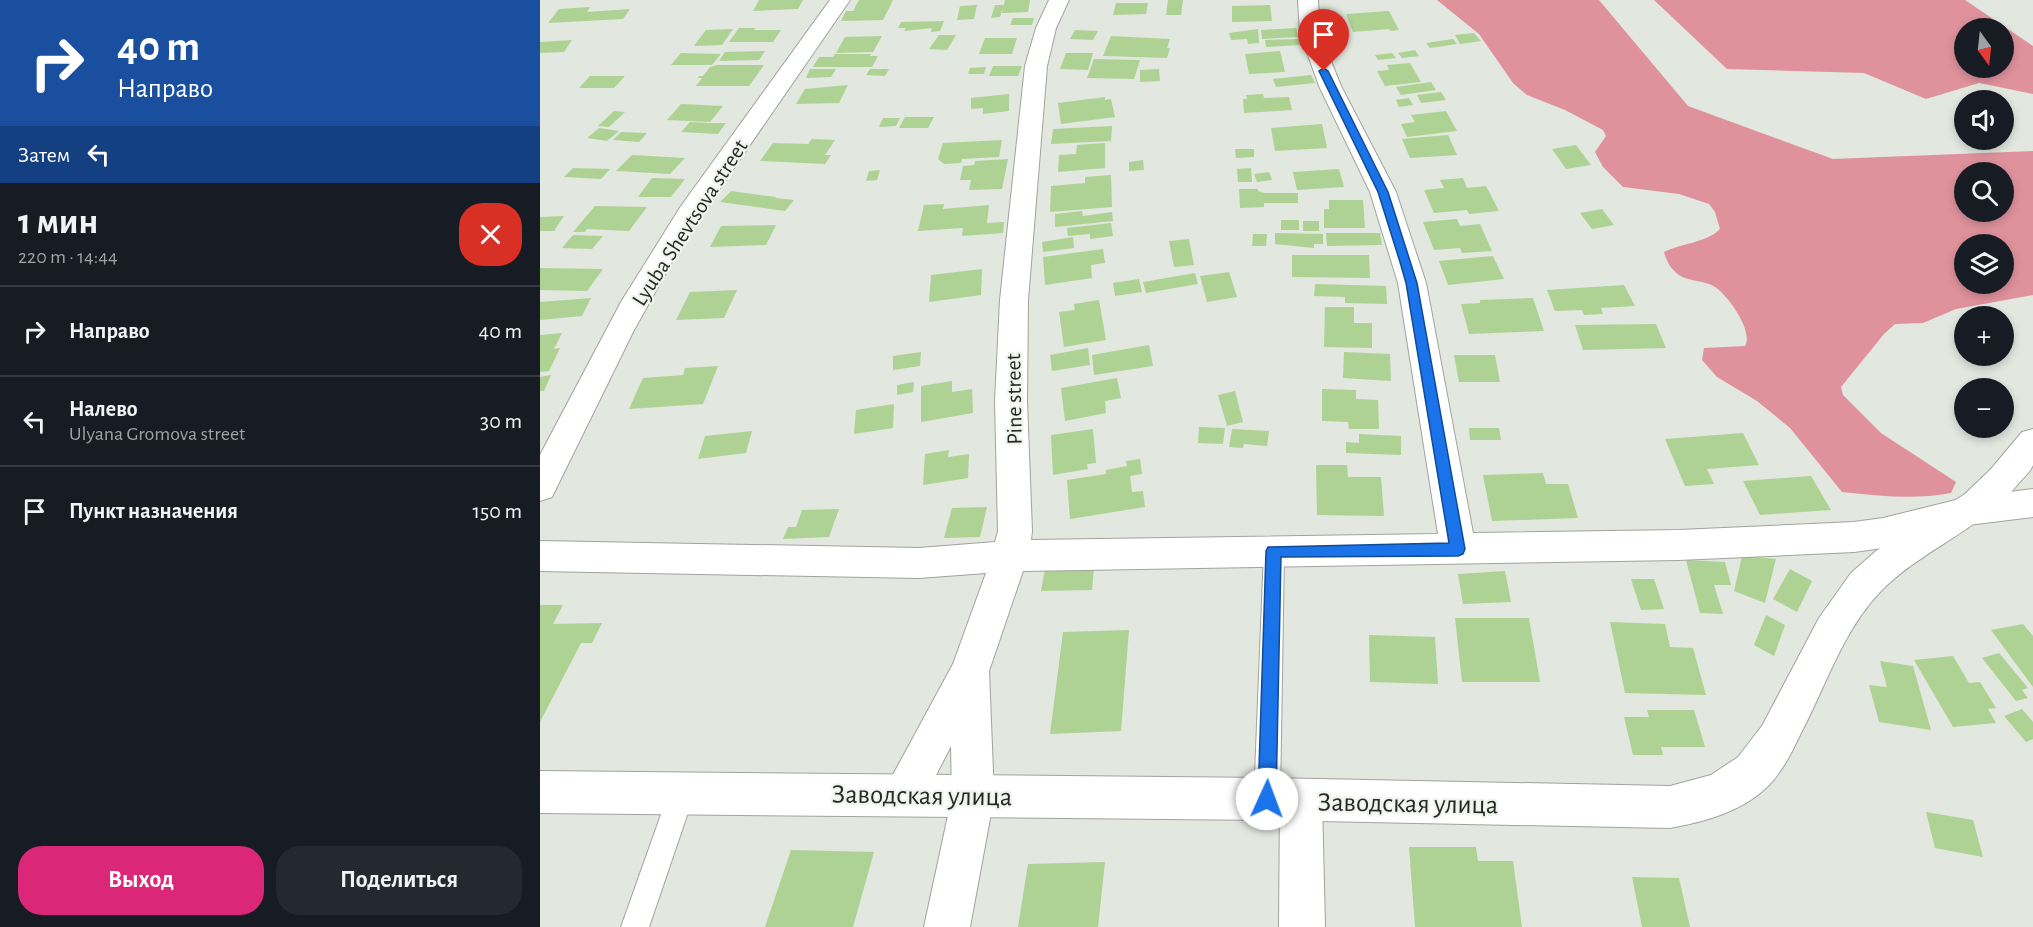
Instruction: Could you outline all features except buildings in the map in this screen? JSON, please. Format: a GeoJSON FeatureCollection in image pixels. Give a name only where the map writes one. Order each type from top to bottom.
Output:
{"type":"FeatureCollection","features":[{"type":"Feature","properties":{"kind":"street","name":"Lyuba Shevtsova street"},"geometry":{"type":"LineString","coordinates":[[540,488],[621,327],[670,242],[817,37],[840,0]]}},
{"type":"Feature","properties":{"kind":"street","name":"Pine street"},"geometry":{"type":"LineString","coordinates":[[947,927],[973,797],[970,671],[1010,556],[1016,519],[1011,359],[1023,194],[1029,158],[1036,66],[1046,28],[1059,0]]}},
{"type":"Feature","properties":{"kind":"street"},"geometry":{"type":"LineString","coordinates":[[1308,0],[1310,33],[1317,53],[1330,86],[1383,192],[1412,283],[1458,549]]}},
{"type":"Feature","properties":{"kind":"street","name":"Заводская улица"},"geometry":{"type":"LineString","coordinates":[[540,792],[682,792],[1670,807],[1699,801],[1722,792],[1746,778],[1763,761],[1784,726],[1838,618],[1864,584],[1896,554],[1968,511],[1998,484],[2033,441]]}},
{"type":"Feature","properties":{"kind":"street"},"geometry":{"type":"LineString","coordinates":[[540,556],[919,563],[1010,556],[1679,545],[1883,533],[1968,511],[2033,503]]}},
{"type":"Feature","properties":{"kind":"street"},"geometry":{"type":"LineString","coordinates":[[903,795],[970,671]]}},
{"type":"Feature","properties":{"kind":"street"},"geometry":{"type":"LineString","coordinates":[[1284,800],[1302,927]]}},
{"type":"Feature","properties":{"kind":"lane"},"geometry":{"type":"LineString","coordinates":[[1274,551],[1284,800]]}},
{"type":"Feature","properties":{"kind":"lane"},"geometry":{"type":"LineString","coordinates":[[635,927],[682,792]]}},
{"type":"Feature","properties":{"kind":"shaded area"},"geometry":{"type":"Polygon","coordinates":[[[1437,0],[1599,0],[1688,106],[1833,159],[2033,151],[2033,295],[1972,306],[1954,306],[1954,310],[1923,323],[1895,324],[1884,334],[1841,387],[1843,395],[1881,433],[1956,482],[1951,493],[1910,497],[1842,492],[1790,428],[1757,401],[1717,377],[1702,360],[1704,348],[1745,346],[1747,340],[1743,323],[1733,305],[1720,291],[1711,285],[1679,275],[1669,265],[1664,252],[1714,234],[1720,229],[1715,212],[1709,204],[1679,194],[1623,187],[1603,167],[1595,152],[1606,136],[1603,130],[1565,110],[1527,95],[1513,83],[1479,34],[1437,0]]]}},
{"type":"Feature","properties":{"kind":"shaded area"},"geometry":{"type":"Polygon","coordinates":[[[1654,0],[1965,0],[1992,18],[1954,18],[1954,78],[2014,78],[2014,33],[2033,46],[2033,94],[1979,83],[1926,99],[1864,73],[1727,69],[1654,0]]]}},
{"type":"Feature","properties":{"kind":"route"},"geometry":{"type":"LineString","coordinates":[[1267,799],[1274,551],[1458,549],[1412,283],[1383,192],[1324,71]]}}]}
